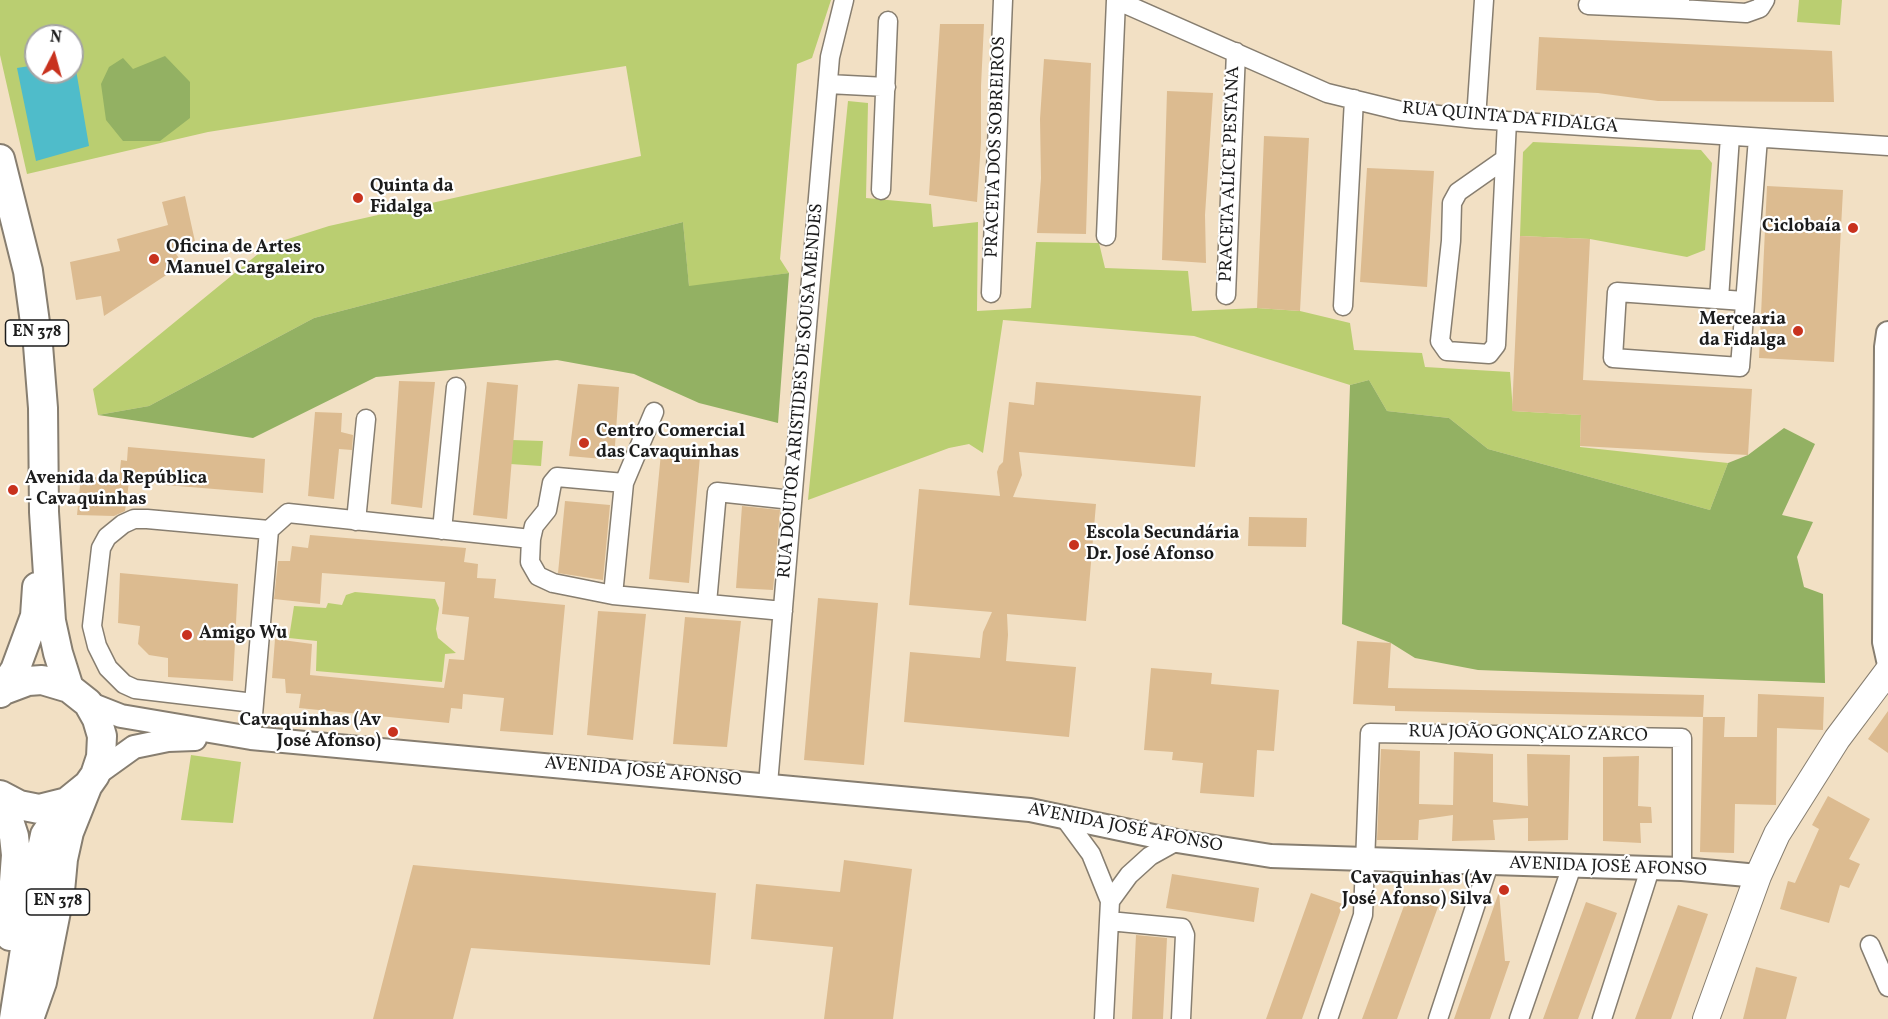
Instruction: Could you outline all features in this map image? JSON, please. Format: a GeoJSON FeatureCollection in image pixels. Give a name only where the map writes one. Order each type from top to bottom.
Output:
{"type":"FeatureCollection","features":[{"type":"Feature","properties":{"kind":"main road","name":"EN 378"},"geometry":{"type":"LineString","coordinates":[[0,159],[28,272],[39,345],[44,408],[44,512],[51,621],[58,653],[79,696],[98,719],[102,736],[100,757],[83,787],[45,835],[14,1019]]}},
{"type":"Feature","properties":{"kind":"main road","name":"EN 378"},"geometry":{"type":"LineString","coordinates":[[2,692],[15,670],[35,616],[44,512]]}},
{"type":"Feature","properties":{"kind":"main road"},"geometry":{"type":"LineString","coordinates":[[1707,1019],[1758,876],[1777,834],[1837,739],[1888,671]]}},
{"type":"Feature","properties":{"kind":"main road","name":"EN 378"},"geometry":{"type":"LineString","coordinates":[[2,692],[28,681],[42,680],[79,696]]}},
{"type":"Feature","properties":{"kind":"main road","name":"EN 378"},"geometry":{"type":"LineString","coordinates":[[0,796],[19,805],[39,808],[83,787]]}},
{"type":"Feature","properties":{"kind":"main road","name":"EN 378"},"geometry":{"type":"LineString","coordinates":[[29,1019],[42,982],[60,891],[63,859],[83,787]]}},
{"type":"Feature","properties":{"kind":"main road","name":"EN 378"},"geometry":{"type":"LineString","coordinates":[[0,796],[14,836],[16,861],[10,923],[7,1019]]}},
{"type":"Feature","properties":{"kind":"street","name":"PRACETA DOS SOBREIROS"},"geometry":{"type":"LineString","coordinates":[[991,293],[1003,0]]}},
{"type":"Feature","properties":{"kind":"street","name":"RUA QUINTA DA FIDALGA"},"geometry":{"type":"LineString","coordinates":[[1116,0],[1327,93],[1401,111],[1476,119],[1888,146]]}},
{"type":"Feature","properties":{"kind":"street"},"geometry":{"type":"LineString","coordinates":[[1106,236],[1116,0]]}},
{"type":"Feature","properties":{"kind":"street"},"geometry":{"type":"LineString","coordinates":[[1476,119],[1484,0]]}},
{"type":"Feature","properties":{"kind":"street"},"geometry":{"type":"LineString","coordinates":[[1588,5],[1680,4],[1746,13],[1760,8],[1765,0]]}},
{"type":"Feature","properties":{"kind":"street","name":"RUA DOUTOR ARISTIDES DE SOUSA MENDES"},"geometry":{"type":"LineString","coordinates":[[768,784],[830,57],[846,1]]}},
{"type":"Feature","properties":{"kind":"street"},"geometry":{"type":"LineString","coordinates":[[881,190],[888,21]]}},
{"type":"Feature","properties":{"kind":"street","name":"PRACETA ALICE PESTANA"},"geometry":{"type":"LineString","coordinates":[[1226,295],[1236,52]]}},
{"type":"Feature","properties":{"kind":"street"},"geometry":{"type":"LineString","coordinates":[[828,84],[886,87]]}},
{"type":"Feature","properties":{"kind":"street"},"geometry":{"type":"LineString","coordinates":[[1343,306],[1354,99]]}},
{"type":"Feature","properties":{"kind":"street"},"geometry":{"type":"LineString","coordinates":[[1505,159],[1458,192],[1452,203],[1451,241],[1440,341],[1447,351],[1489,354],[1496,345],[1507,121]]}},
{"type":"Feature","properties":{"kind":"street"},"geometry":{"type":"LineString","coordinates":[[1719,299],[1730,136]]}},
{"type":"Feature","properties":{"kind":"street"},"geometry":{"type":"LineString","coordinates":[[1744,301],[1617,292],[1613,358],[1740,367],[1758,138]]}},
{"type":"Feature","properties":{"kind":"street"},"geometry":{"type":"LineString","coordinates":[[1888,333],[1886,347],[1884,631],[1888,660]]}},
{"type":"Feature","properties":{"kind":"street"},"geometry":{"type":"LineString","coordinates":[[442,530],[456,387]]}},
{"type":"Feature","properties":{"kind":"street"},"geometry":{"type":"LineString","coordinates":[[613,595],[624,483],[654,412]]}},
{"type":"Feature","properties":{"kind":"street"},"geometry":{"type":"LineString","coordinates":[[356,521],[366,419]]}},
{"type":"Feature","properties":{"kind":"street"},"geometry":{"type":"LineString","coordinates":[[624,483],[557,477],[552,483],[547,510],[534,526],[531,539],[530,562],[538,576],[553,583],[613,595],[783,611]]}},
{"type":"Feature","properties":{"kind":"street"},"geometry":{"type":"LineString","coordinates":[[707,603],[717,492],[792,500]]}},
{"type":"Feature","properties":{"kind":"street"},"geometry":{"type":"LineString","coordinates":[[251,738],[269,530],[288,513],[531,539]]}},
{"type":"Feature","properties":{"kind":"street"},"geometry":{"type":"LineString","coordinates":[[254,703],[135,689],[124,684],[108,668],[97,646],[92,626],[100,548],[107,537],[123,524],[134,519],[147,519],[269,530]]}},
{"type":"Feature","properties":{"kind":"street","name":"AVENIDA JOSÉ AFONSO"},"geometry":{"type":"LineString","coordinates":[[79,696],[121,716],[251,738],[998,806],[1063,816],[1177,841],[1271,856],[1682,870],[1758,876]]}},
{"type":"Feature","properties":{"kind":"street","name":"RUA JOÃO GONÇALO ZARCO"},"geometry":{"type":"LineString","coordinates":[[1366,860],[1370,733],[1682,738],[1682,870]]}},
{"type":"Feature","properties":{"kind":"street","name":"AVENIDA JOSÉ AFONSO"},"geometry":{"type":"LineString","coordinates":[[83,787],[134,747],[168,740],[251,738]]}},
{"type":"Feature","properties":{"kind":"street"},"geometry":{"type":"LineString","coordinates":[[1063,816],[1091,854],[1110,901],[1104,1019]]}},
{"type":"Feature","properties":{"kind":"street"},"geometry":{"type":"LineString","coordinates":[[1110,901],[1129,875],[1150,856],[1177,841]]}},
{"type":"Feature","properties":{"kind":"street"},"geometry":{"type":"LineString","coordinates":[[1328,1019],[1363,915],[1366,860]]}},
{"type":"Feature","properties":{"kind":"street"},"geometry":{"type":"LineString","coordinates":[[1438,1019],[1490,864]]}},
{"type":"Feature","properties":{"kind":"street"},"geometry":{"type":"LineString","coordinates":[[1519,1019],[1572,866]]}},
{"type":"Feature","properties":{"kind":"street"},"geometry":{"type":"LineString","coordinates":[[1602,1019],[1650,869]]}},
{"type":"Feature","properties":{"kind":"street"},"geometry":{"type":"LineString","coordinates":[[1109,921],[1182,928],[1185,935],[1181,1019]]}},
{"type":"Feature","properties":{"kind":"street"},"geometry":{"type":"LineString","coordinates":[[1870,945],[1888,987]]}},
{"type":"Feature","properties":{"kind":"green space"},"geometry":{"type":"Polygon","coordinates":[[[0,0],[831,0],[812,58],[797,64],[780,259],[789,273],[689,287],[683,222],[314,318],[149,406],[98,415],[93,389],[269,245],[329,226],[641,156],[626,66],[208,132],[27,174],[0,55],[0,0]]]}},
{"type":"Feature","properties":{"kind":"green space"},"geometry":{"type":"Polygon","coordinates":[[[1799,0],[1842,0],[1840,25],[1797,22],[1799,0]]]}},
{"type":"Feature","properties":{"kind":"green space"},"geometry":{"type":"Polygon","coordinates":[[[165,56],[190,82],[190,118],[160,141],[123,141],[106,120],[101,84],[109,67],[123,58],[133,69],[165,56]]]}},
{"type":"Feature","properties":{"kind":"green space"},"geometry":{"type":"Polygon","coordinates":[[[848,101],[868,103],[866,198],[931,204],[933,227],[978,222],[977,311],[1031,308],[1036,242],[1099,243],[1105,268],[1188,271],[1192,311],[1257,308],[1300,311],[1350,323],[1354,350],[1422,353],[1425,367],[1510,372],[1513,411],[1581,415],[1580,447],[1728,463],[1710,510],[1488,449],[1449,418],[1387,411],[1369,380],[1350,385],[1194,336],[1003,320],[983,453],[969,444],[949,448],[808,500],[848,101]]]}},
{"type":"Feature","properties":{"kind":"green space"},"geometry":{"type":"Polygon","coordinates":[[[1533,142],[1701,150],[1712,163],[1705,250],[1687,257],[1590,239],[1520,236],[1523,152],[1533,142]]]}},
{"type":"Feature","properties":{"kind":"green space"},"geometry":{"type":"Polygon","coordinates":[[[683,222],[689,286],[789,273],[778,423],[699,403],[634,374],[557,360],[376,377],[253,438],[98,415],[149,406],[314,318],[683,222]]]}},
{"type":"Feature","properties":{"kind":"green space"},"geometry":{"type":"Polygon","coordinates":[[[1369,380],[1387,411],[1449,418],[1488,449],[1710,510],[1728,463],[1748,455],[1784,428],[1815,444],[1782,515],[1813,522],[1797,557],[1804,587],[1823,594],[1825,683],[1478,670],[1415,658],[1391,643],[1342,624],[1350,385],[1369,380]]]}},
{"type":"Feature","properties":{"kind":"green space"},"geometry":{"type":"Polygon","coordinates":[[[512,440],[543,441],[541,466],[510,464],[512,440]]]}},
{"type":"Feature","properties":{"kind":"green space"},"geometry":{"type":"Polygon","coordinates":[[[355,592],[435,599],[439,608],[436,629],[438,638],[456,653],[445,654],[442,682],[316,671],[317,641],[289,638],[294,606],[326,608],[328,603],[342,605],[346,595],[355,592]]]}},
{"type":"Feature","properties":{"kind":"green space"},"geometry":{"type":"Polygon","coordinates":[[[191,755],[241,762],[233,823],[181,820],[191,755]]]}},
{"type":"Feature","properties":{"kind":"water"},"geometry":{"type":"Polygon","coordinates":[[[24,67],[24,84],[78,84],[89,146],[36,161],[17,68],[24,67]]]}},
{"type":"Feature","properties":{"kind":"building"},"geometry":{"type":"Polygon","coordinates":[[[940,24],[984,24],[977,202],[929,195],[940,24]]]}},
{"type":"Feature","properties":{"kind":"building"},"geometry":{"type":"Polygon","coordinates":[[[1539,37],[1832,51],[1834,102],[1658,101],[1598,93],[1536,90],[1539,37]]]}},
{"type":"Feature","properties":{"kind":"building"},"geometry":{"type":"Polygon","coordinates":[[[1044,59],[1091,63],[1086,234],[1037,233],[1044,59]]]}},
{"type":"Feature","properties":{"kind":"building"},"geometry":{"type":"Polygon","coordinates":[[[1167,91],[1213,93],[1205,215],[1206,263],[1162,260],[1167,91]]]}},
{"type":"Feature","properties":{"kind":"building"},"geometry":{"type":"Polygon","coordinates":[[[1264,136],[1309,138],[1300,311],[1257,308],[1264,136]]]}},
{"type":"Feature","properties":{"kind":"building"},"geometry":{"type":"Polygon","coordinates":[[[1367,168],[1434,171],[1427,287],[1360,282],[1367,168]]]}},
{"type":"Feature","properties":{"kind":"building"},"geometry":{"type":"Polygon","coordinates":[[[1767,186],[1843,190],[1834,362],[1759,358],[1767,186]]]}},
{"type":"Feature","properties":{"kind":"building","name":"Oficina de Artes Manuel Cargaleiro"},"geometry":{"type":"Polygon","coordinates":[[[185,196],[196,246],[174,251],[183,264],[104,316],[101,296],[76,300],[70,262],[120,251],[117,239],[168,225],[162,202],[185,196]]]}},
{"type":"Feature","properties":{"kind":"building"},"geometry":{"type":"Polygon","coordinates":[[[1520,236],[1590,239],[1583,380],[1752,389],[1748,455],[1580,446],[1581,415],[1512,411],[1520,236]]]}},
{"type":"Feature","properties":{"kind":"building"},"geometry":{"type":"Polygon","coordinates":[[[399,381],[435,382],[422,508],[391,504],[399,381]]]}},
{"type":"Feature","properties":{"kind":"building"},"geometry":{"type":"Polygon","coordinates":[[[487,382],[518,385],[507,519],[473,515],[487,382]]]}},
{"type":"Feature","properties":{"kind":"building"},"geometry":{"type":"Polygon","coordinates":[[[1036,382],[1201,396],[1195,467],[1019,452],[1022,475],[1013,497],[1096,504],[1086,621],[1007,614],[1006,661],[1076,667],[1069,737],[904,722],[910,652],[980,658],[983,632],[992,612],[909,605],[919,489],[1000,496],[997,472],[1003,462],[1009,402],[1034,405],[1036,382]]]}},
{"type":"Feature","properties":{"kind":"building"},"geometry":{"type":"Polygon","coordinates":[[[578,384],[619,387],[614,460],[569,456],[578,384]]]}},
{"type":"Feature","properties":{"kind":"building"},"geometry":{"type":"Polygon","coordinates":[[[315,412],[342,413],[341,432],[353,435],[352,450],[339,449],[334,499],[308,496],[315,412]]]}},
{"type":"Feature","properties":{"kind":"building"},"geometry":{"type":"Polygon","coordinates":[[[128,447],[265,459],[263,493],[129,482],[125,511],[114,516],[77,515],[81,476],[119,479],[121,460],[127,461],[128,447]]]}},
{"type":"Feature","properties":{"kind":"building"},"geometry":{"type":"Polygon","coordinates":[[[661,453],[700,456],[689,583],[649,579],[661,453]]]}},
{"type":"Feature","properties":{"kind":"building"},"geometry":{"type":"Polygon","coordinates":[[[565,501],[610,505],[603,580],[558,573],[565,501]]]}},
{"type":"Feature","properties":{"kind":"building"},"geometry":{"type":"Polygon","coordinates":[[[742,506],[780,510],[773,590],[736,588],[742,506]]]}},
{"type":"Feature","properties":{"kind":"building"},"geometry":{"type":"Polygon","coordinates":[[[1249,517],[1307,518],[1306,547],[1248,546],[1249,517]]]}},
{"type":"Feature","properties":{"kind":"building"},"geometry":{"type":"Polygon","coordinates":[[[310,535],[466,548],[464,562],[478,564],[477,578],[496,579],[494,598],[565,605],[553,735],[500,731],[504,698],[463,694],[462,709],[451,708],[449,723],[299,708],[301,694],[286,693],[285,679],[272,678],[275,639],[312,644],[310,675],[444,688],[449,659],[464,660],[469,617],[442,614],[445,582],[322,573],[320,604],[274,599],[278,561],[290,561],[292,546],[308,548],[310,535]]]}},
{"type":"Feature","properties":{"kind":"building","name":"Amigo Wu"},"geometry":{"type":"Polygon","coordinates":[[[120,573],[238,584],[233,681],[168,677],[168,658],[149,655],[138,644],[140,626],[118,623],[120,573]]]}},
{"type":"Feature","properties":{"kind":"building"},"geometry":{"type":"Polygon","coordinates":[[[818,598],[878,603],[864,765],[804,760],[818,598]]]}},
{"type":"Feature","properties":{"kind":"building"},"geometry":{"type":"Polygon","coordinates":[[[598,611],[646,614],[633,740],[587,735],[598,611]]]}},
{"type":"Feature","properties":{"kind":"building"},"geometry":{"type":"Polygon","coordinates":[[[685,617],[741,621],[727,747],[673,744],[685,617]]]}},
{"type":"Feature","properties":{"kind":"building"},"geometry":{"type":"Polygon","coordinates":[[[1357,641],[1391,643],[1388,688],[1704,695],[1703,717],[1395,711],[1395,706],[1353,704],[1357,641]]]}},
{"type":"Feature","properties":{"kind":"building"},"geometry":{"type":"Polygon","coordinates":[[[1151,668],[1212,673],[1211,684],[1279,690],[1274,751],[1257,750],[1254,797],[1200,793],[1203,763],[1172,760],[1173,752],[1144,750],[1151,668]]]}},
{"type":"Feature","properties":{"kind":"building"},"geometry":{"type":"Polygon","coordinates":[[[1758,694],[1824,697],[1823,730],[1777,728],[1776,805],[1735,804],[1734,853],[1700,852],[1703,717],[1725,717],[1724,737],[1757,737],[1758,694]]]}},
{"type":"Feature","properties":{"kind":"building"},"geometry":{"type":"Polygon","coordinates":[[[1888,711],[1888,753],[1868,739],[1888,711]]]}},
{"type":"Feature","properties":{"kind":"building"},"geometry":{"type":"Polygon","coordinates":[[[1381,749],[1420,751],[1419,804],[1453,805],[1454,752],[1493,754],[1493,802],[1528,806],[1527,754],[1570,755],[1568,840],[1528,841],[1528,818],[1493,820],[1495,840],[1452,841],[1453,815],[1419,820],[1418,840],[1377,840],[1381,749]]]}},
{"type":"Feature","properties":{"kind":"building"},"geometry":{"type":"Polygon","coordinates":[[[1639,756],[1638,806],[1651,807],[1652,823],[1640,823],[1641,843],[1603,841],[1603,757],[1639,756]]]}},
{"type":"Feature","properties":{"kind":"building"},"geometry":{"type":"Polygon","coordinates":[[[1828,796],[1870,819],[1849,859],[1860,864],[1849,888],[1840,885],[1829,923],[1780,909],[1788,881],[1795,883],[1819,829],[1812,825],[1828,796]]]}},
{"type":"Feature","properties":{"kind":"building"},"geometry":{"type":"Polygon","coordinates":[[[844,860],[912,869],[893,1019],[824,1019],[833,947],[751,939],[756,884],[840,892],[844,860]]]}},
{"type":"Feature","properties":{"kind":"building"},"geometry":{"type":"Polygon","coordinates":[[[413,865],[716,893],[710,965],[471,948],[453,1019],[373,1019],[413,865]]]}},
{"type":"Feature","properties":{"kind":"building"},"geometry":{"type":"Polygon","coordinates":[[[1172,874],[1259,888],[1254,922],[1166,908],[1172,874]]]}},
{"type":"Feature","properties":{"kind":"building"},"geometry":{"type":"Polygon","coordinates":[[[1499,892],[1505,961],[1510,961],[1490,1019],[1454,1019],[1499,892]]]}},
{"type":"Feature","properties":{"kind":"building"},"geometry":{"type":"Polygon","coordinates":[[[1311,893],[1343,904],[1302,1019],[1266,1019],[1311,893]]]}},
{"type":"Feature","properties":{"kind":"building"},"geometry":{"type":"Polygon","coordinates":[[[1408,895],[1438,907],[1397,1019],[1362,1019],[1408,895]]]}},
{"type":"Feature","properties":{"kind":"building"},"geometry":{"type":"Polygon","coordinates":[[[1586,902],[1617,913],[1578,1019],[1543,1019],[1586,902]]]}},
{"type":"Feature","properties":{"kind":"building"},"geometry":{"type":"Polygon","coordinates":[[[1678,905],[1708,914],[1671,1019],[1635,1019],[1678,905]]]}},
{"type":"Feature","properties":{"kind":"building"},"geometry":{"type":"Polygon","coordinates":[[[1136,935],[1167,938],[1163,1019],[1132,1019],[1136,935]]]}},
{"type":"Feature","properties":{"kind":"building"},"geometry":{"type":"Polygon","coordinates":[[[1756,967],[1797,977],[1786,1019],[1743,1019],[1756,967]]]}},
{"type":"Feature","properties":{"kind":"place","name":"Quinta da Fidalga"},"geometry":{"type":"Point","coordinates":[358,198]}},
{"type":"Feature","properties":{"kind":"place","name":"Ciclobaía"},"geometry":{"type":"Point","coordinates":[1853,228]}},
{"type":"Feature","properties":{"kind":"place","name":"Oficina de Artes Manuel Cargaleiro"},"geometry":{"type":"Point","coordinates":[154,259]}},
{"type":"Feature","properties":{"kind":"place","name":"Mercearia da Fidalga"},"geometry":{"type":"Point","coordinates":[1798,331]}},
{"type":"Feature","properties":{"kind":"place","name":"Centro Comercial das Cavaquinhas"},"geometry":{"type":"Point","coordinates":[584,443]}},
{"type":"Feature","properties":{"kind":"place","name":"Avenida da República - Cavaquinhas"},"geometry":{"type":"Point","coordinates":[13,490]}},
{"type":"Feature","properties":{"kind":"place","name":"Escola Secundária Dr. José Afonso"},"geometry":{"type":"Point","coordinates":[1074,545]}},
{"type":"Feature","properties":{"kind":"place","name":"Amigo Wu"},"geometry":{"type":"Point","coordinates":[187,635]}},
{"type":"Feature","properties":{"kind":"place","name":"Cavaquinhas (Av José Afonso)"},"geometry":{"type":"Point","coordinates":[393,732]}},
{"type":"Feature","properties":{"kind":"place","name":"Cavaquinhas (Av José Afonso) Silva"},"geometry":{"type":"Point","coordinates":[1504,890]}}]}
